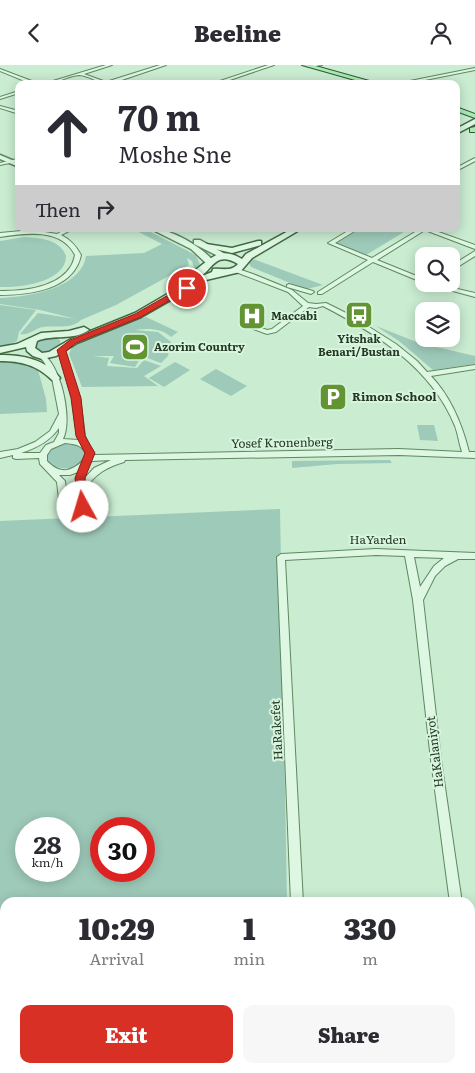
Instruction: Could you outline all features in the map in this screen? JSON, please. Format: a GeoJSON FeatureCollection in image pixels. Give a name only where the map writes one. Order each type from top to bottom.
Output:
{"type":"FeatureCollection","features":[{"type":"Feature","properties":{"kind":"main road"},"geometry":{"type":"LineString","coordinates":[[297,65],[348,80]]}},
{"type":"Feature","properties":{"kind":"main road"},"geometry":{"type":"LineString","coordinates":[[307,66],[360,80]]}},
{"type":"Feature","properties":{"kind":"main road"},"geometry":{"type":"LineString","coordinates":[[460,106],[475,111]]}},
{"type":"Feature","properties":{"kind":"main road"},"geometry":{"type":"LineString","coordinates":[[460,110],[475,116]]}},
{"type":"Feature","properties":{"kind":"main road"},"geometry":{"type":"LineString","coordinates":[[460,130],[475,121]]}},
{"type":"Feature","properties":{"kind":"main road"},"geometry":{"type":"LineString","coordinates":[[460,137],[474,129]]}},
{"type":"Feature","properties":{"kind":"main road"},"geometry":{"type":"LineString","coordinates":[[0,350],[20,346],[41,336],[76,333],[111,319],[197,275],[214,258],[241,253],[278,232]]}},
{"type":"Feature","properties":{"kind":"main road"},"geometry":{"type":"LineString","coordinates":[[0,358],[52,354],[63,349],[73,341],[138,315],[208,276],[239,266],[251,255],[293,232]]}},
{"type":"Feature","properties":{"kind":"main road"},"geometry":{"type":"LineString","coordinates":[[206,246],[232,251],[258,243]]}},
{"type":"Feature","properties":{"kind":"main road"},"geometry":{"type":"LineString","coordinates":[[227,256],[239,259],[239,266]]}},
{"type":"Feature","properties":{"kind":"main road"},"geometry":{"type":"LineString","coordinates":[[210,263],[215,270],[223,272]]}},
{"type":"Feature","properties":{"kind":"main road"},"geometry":{"type":"LineString","coordinates":[[52,335],[65,340],[63,349]]}},
{"type":"Feature","properties":{"kind":"main road"},"geometry":{"type":"LineString","coordinates":[[33,340],[29,346],[30,349],[38,354]]}},
{"type":"Feature","properties":{"kind":"main road"},"geometry":{"type":"LineString","coordinates":[[0,358],[14,358],[36,362],[48,369],[55,378]]}},
{"type":"Feature","properties":{"kind":"street"},"geometry":{"type":"LineString","coordinates":[[59,80],[110,65]]}},
{"type":"Feature","properties":{"kind":"street"},"geometry":{"type":"LineString","coordinates":[[118,80],[164,65]]}},
{"type":"Feature","properties":{"kind":"street"},"geometry":{"type":"LineString","coordinates":[[224,80],[272,65]]}},
{"type":"Feature","properties":{"kind":"street"},"geometry":{"type":"LineString","coordinates":[[307,66],[320,65]]}},
{"type":"Feature","properties":{"kind":"street"},"geometry":{"type":"LineString","coordinates":[[87,67],[94,70]]}},
{"type":"Feature","properties":{"kind":"street"},"geometry":{"type":"LineString","coordinates":[[418,80],[475,69]]}},
{"type":"Feature","properties":{"kind":"street"},"geometry":{"type":"LineString","coordinates":[[0,70],[26,80]]}},
{"type":"Feature","properties":{"kind":"street"},"geometry":{"type":"LineString","coordinates":[[81,74],[96,80]]}},
{"type":"Feature","properties":{"kind":"street"},"geometry":{"type":"LineString","coordinates":[[0,98],[15,93]]}},
{"type":"Feature","properties":{"kind":"street"},"geometry":{"type":"LineString","coordinates":[[0,107],[15,112]]}},
{"type":"Feature","properties":{"kind":"street"},"geometry":{"type":"LineString","coordinates":[[0,155],[15,160]]}},
{"type":"Feature","properties":{"kind":"street"},"geometry":{"type":"LineString","coordinates":[[460,168],[475,159]]}},
{"type":"Feature","properties":{"kind":"street"},"geometry":{"type":"LineString","coordinates":[[0,164],[15,160]]}},
{"type":"Feature","properties":{"kind":"street"},"geometry":{"type":"LineString","coordinates":[[0,235],[28,232],[52,235],[69,242],[77,250],[78,261],[70,273],[42,287],[18,293],[0,293]]}},
{"type":"Feature","properties":{"kind":"street"},"geometry":{"type":"LineString","coordinates":[[52,235],[56,232]]}},
{"type":"Feature","properties":{"kind":"street"},"geometry":{"type":"LineString","coordinates":[[52,235],[61,232]]}},
{"type":"Feature","properties":{"kind":"street"},"geometry":{"type":"LineString","coordinates":[[161,232],[197,250],[206,256],[210,263]]}},
{"type":"Feature","properties":{"kind":"street"},"geometry":{"type":"LineString","coordinates":[[177,232],[227,256]]}},
{"type":"Feature","properties":{"kind":"street"},"geometry":{"type":"LineString","coordinates":[[350,232],[331,243],[415,278]]}},
{"type":"Feature","properties":{"kind":"street"},"geometry":{"type":"LineString","coordinates":[[320,293],[420,232]]}},
{"type":"Feature","properties":{"kind":"street"},"geometry":{"type":"LineString","coordinates":[[433,232],[475,247]]}},
{"type":"Feature","properties":{"kind":"street"},"geometry":{"type":"LineString","coordinates":[[460,263],[475,253]]}},
{"type":"Feature","properties":{"kind":"street"},"geometry":{"type":"LineString","coordinates":[[239,266],[299,290],[320,293],[327,299],[324,304]]}},
{"type":"Feature","properties":{"kind":"street"},"geometry":{"type":"LineString","coordinates":[[239,266],[251,275],[290,291],[302,303],[316,306],[324,304],[372,329],[410,356],[427,374],[457,423],[466,454]]}},
{"type":"Feature","properties":{"kind":"street"},"geometry":{"type":"LineString","coordinates":[[460,291],[475,295]]}},
{"type":"Feature","properties":{"kind":"street"},"geometry":{"type":"LineString","coordinates":[[300,299],[303,294],[310,292]]}},
{"type":"Feature","properties":{"kind":"street"},"geometry":{"type":"LineString","coordinates":[[253,327],[266,332],[274,331],[308,305]]}},
{"type":"Feature","properties":{"kind":"street"},"geometry":{"type":"LineString","coordinates":[[63,349],[76,398],[80,436],[89,449],[90,458],[84,466],[80,478],[83,507],[64,508],[61,481],[57,475],[44,465],[43,455],[46,450],[57,443],[72,441],[85,445]]}},
{"type":"Feature","properties":{"kind":"street"},"geometry":{"type":"LineString","coordinates":[[38,354],[51,364],[63,412],[63,433],[57,443]]}},
{"type":"Feature","properties":{"kind":"street"},"geometry":{"type":"LineString","coordinates":[[427,374],[475,367]]}},
{"type":"Feature","properties":{"kind":"street"},"geometry":{"type":"LineString","coordinates":[[0,456],[20,451],[45,440],[56,429],[63,412]]}},
{"type":"Feature","properties":{"kind":"street","name":"Yosef Kronenberg"},"geometry":{"type":"LineString","coordinates":[[90,458],[399,452],[475,455]]}},
{"type":"Feature","properties":{"kind":"street"},"geometry":{"type":"LineString","coordinates":[[0,456],[43,455]]}},
{"type":"Feature","properties":{"kind":"street"},"geometry":{"type":"LineString","coordinates":[[81,490],[88,477],[98,468],[117,461],[149,456]]}},
{"type":"Feature","properties":{"kind":"street"},"geometry":{"type":"LineString","coordinates":[[49,469],[55,472],[71,472],[84,466]]}},
{"type":"Feature","properties":{"kind":"street","name":"HaYarden"},"geometry":{"type":"LineString","coordinates":[[281,557],[324,553],[409,553],[475,556]]}},
{"type":"Feature","properties":{"kind":"street","name":"HaKalaniyot"},"geometry":{"type":"LineString","coordinates":[[409,553],[418,600],[436,760],[455,897]]}},
{"type":"Feature","properties":{"kind":"street"},"geometry":{"type":"LineString","coordinates":[[418,600],[434,569],[446,560],[463,555]]}},
{"type":"Feature","properties":{"kind":"street","name":"HaRakefet"},"geometry":{"type":"LineString","coordinates":[[281,557],[298,897]]}},
{"type":"Feature","properties":{"kind":"green space"},"geometry":{"type":"Polygon","coordinates":[[[139,232],[151,232],[196,256],[200,264],[195,272],[192,261],[187,258],[189,265],[116,305],[73,325],[43,327],[26,334],[20,334],[38,313],[76,319],[40,310],[0,304],[0,298],[38,293],[64,284],[82,267],[86,256],[144,253],[162,244],[168,247],[139,232]]]}},
{"type":"Feature","properties":{"kind":"green space"},"geometry":{"type":"Polygon","coordinates":[[[355,232],[404,232],[366,255],[336,243],[355,232]]]}},
{"type":"Feature","properties":{"kind":"green space"},"geometry":{"type":"Polygon","coordinates":[[[24,237],[48,241],[59,246],[66,256],[64,265],[58,272],[40,282],[0,287],[0,241],[24,237]]]}},
{"type":"Feature","properties":{"kind":"green space"},"geometry":{"type":"Polygon","coordinates":[[[253,259],[323,285],[307,289],[300,287],[251,267],[249,263],[253,259]]]}},
{"type":"Feature","properties":{"kind":"green space"},"geometry":{"type":"Polygon","coordinates":[[[0,305],[36,310],[19,332],[17,341],[0,348],[0,305]]]}},
{"type":"Feature","properties":{"kind":"green space"},"geometry":{"type":"Polygon","coordinates":[[[146,317],[178,332],[171,337],[154,329],[135,330],[158,332],[171,342],[168,356],[161,363],[142,356],[135,367],[110,363],[114,356],[93,356],[109,358],[107,366],[137,368],[144,360],[161,366],[144,376],[158,386],[82,387],[69,354],[72,347],[132,321],[146,317]]]}},
{"type":"Feature","properties":{"kind":"green space"},"geometry":{"type":"Polygon","coordinates":[[[376,326],[415,341],[415,347],[436,347],[475,356],[475,364],[433,370],[399,341],[376,326]]]}},
{"type":"Feature","properties":{"kind":"green space"},"geometry":{"type":"Polygon","coordinates":[[[53,337],[60,340],[61,345],[48,352],[35,348],[35,343],[44,338],[53,337]]]}},
{"type":"Feature","properties":{"kind":"green space"},"geometry":{"type":"Polygon","coordinates":[[[0,361],[23,363],[38,370],[46,399],[47,412],[0,414],[0,361]]]}},
{"type":"Feature","properties":{"kind":"green space"},"geometry":{"type":"Polygon","coordinates":[[[175,362],[190,370],[164,387],[149,378],[175,362]]]}},
{"type":"Feature","properties":{"kind":"green space"},"geometry":{"type":"Polygon","coordinates":[[[216,369],[247,386],[231,396],[200,379],[216,369]]]}},
{"type":"Feature","properties":{"kind":"green space"},"geometry":{"type":"Polygon","coordinates":[[[417,425],[434,425],[438,441],[420,440],[417,425]]]}},
{"type":"Feature","properties":{"kind":"green space"},"geometry":{"type":"Polygon","coordinates":[[[68,443],[76,444],[85,450],[85,457],[82,462],[73,468],[60,468],[48,464],[47,455],[49,452],[56,447],[68,443]]]}},
{"type":"Feature","properties":{"kind":"green space"},"geometry":{"type":"Polygon","coordinates":[[[390,460],[392,463],[337,464],[292,468],[292,461],[390,460]]]}},
{"type":"Feature","properties":{"kind":"green space"},"geometry":{"type":"Polygon","coordinates":[[[280,509],[287,897],[0,897],[0,521],[280,509]]]}},
{"type":"Feature","properties":{"kind":"place","name":"Yitshak Benari/Bustan"},"geometry":{"type":"Point","coordinates":[359,315]}},
{"type":"Feature","properties":{"kind":"place","name":"Maccabi"},"geometry":{"type":"Point","coordinates":[252,316]}},
{"type":"Feature","properties":{"kind":"place","name":"Azorim Country"},"geometry":{"type":"Point","coordinates":[135,347]}},
{"type":"Feature","properties":{"kind":"place","name":"Rimon School"},"geometry":{"type":"Point","coordinates":[333,397]}},
{"type":"Feature","properties":{"kind":"route"},"geometry":{"type":"LineString","coordinates":[[83,507],[80,478],[84,466],[90,458],[90,453],[80,436],[79,410],[62,350],[73,341],[120,324],[187,288]]}}]}
